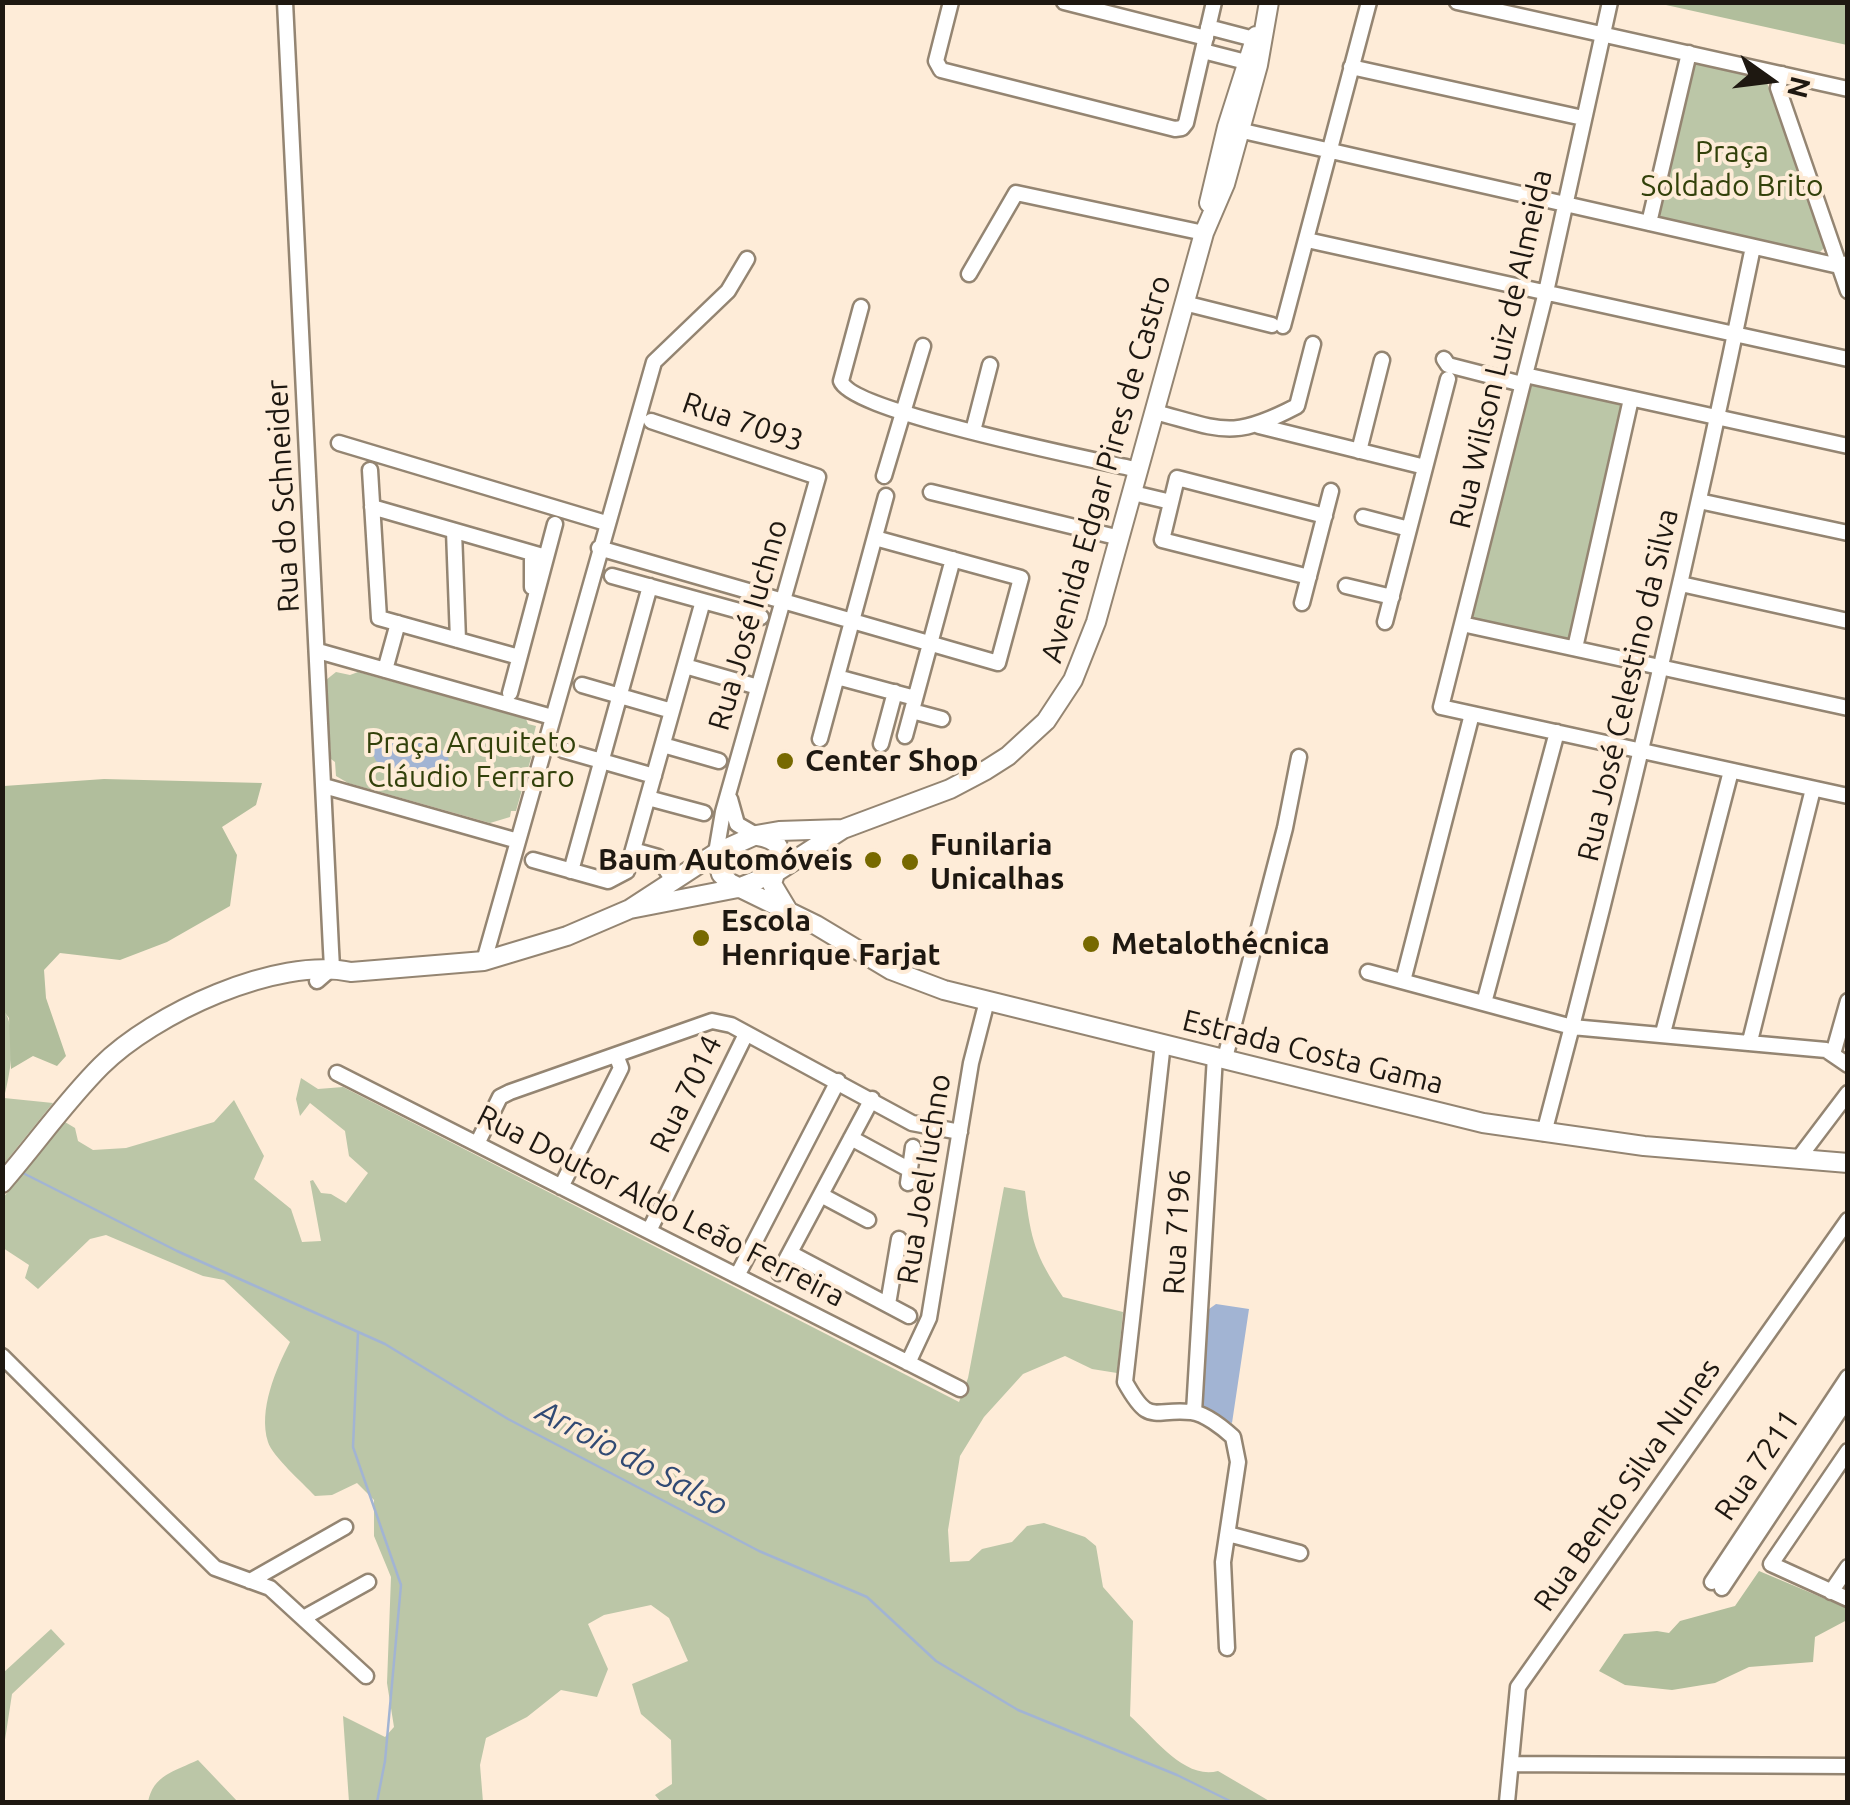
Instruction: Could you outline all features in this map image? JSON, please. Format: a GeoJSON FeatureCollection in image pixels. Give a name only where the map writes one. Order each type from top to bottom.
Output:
{"type":"FeatureCollection","features":[{"type":"Feature","properties":{"kind":"main road","name":"Avenida Edgar Pires de Castro"},"geometry":{"type":"LineString","coordinates":[[1234,128],[1246,62],[1268,7]]}},
{"type":"Feature","properties":{"kind":"main road","name":"Avenida Edgar Pires de Castro"},"geometry":{"type":"LineString","coordinates":[[630,910],[738,888],[775,874],[843,828],[950,789],[986,770],[1008,756],[1046,721],[1074,680],[1086,650],[1204,233],[1212,180],[1258,66],[1268,7]]}},
{"type":"Feature","properties":{"kind":"main road","name":"Avenida Edgar Pires de Castro"},"geometry":{"type":"LineString","coordinates":[[11,1173],[101,1066],[138,1035],[186,1007],[276,976],[484,962],[568,936],[630,910],[716,853],[756,836],[843,828]]}},
{"type":"Feature","properties":{"kind":"main road"},"geometry":{"type":"LineString","coordinates":[[756,836],[770,838],[779,848],[781,862],[773,888],[787,910]]}},
{"type":"Feature","properties":{"kind":"main road"},"geometry":{"type":"LineString","coordinates":[[716,853],[721,874],[738,888]]}},
{"type":"Feature","properties":{"kind":"main road","name":"Estrada Costa Gama"},"geometry":{"type":"LineString","coordinates":[[738,888],[787,910],[913,980],[986,1001],[1483,1123],[1644,1146],[1848,1163]]}},
{"type":"Feature","properties":{"kind":"street","name":"Rua do Schneider"},"geometry":{"type":"LineString","coordinates":[[286,2],[324,786],[324,974]]}},
{"type":"Feature","properties":{"kind":"street"},"geometry":{"type":"LineString","coordinates":[[951,2],[937,67],[1182,128],[1214,2]]}},
{"type":"Feature","properties":{"kind":"street"},"geometry":{"type":"LineString","coordinates":[[1064,2],[1206,39],[1254,39]]}},
{"type":"Feature","properties":{"kind":"street"},"geometry":{"type":"LineString","coordinates":[[1184,303],[1278,326],[1307,240],[1369,2]]}},
{"type":"Feature","properties":{"kind":"street"},"geometry":{"type":"LineString","coordinates":[[1457,2],[1848,89]]}},
{"type":"Feature","properties":{"kind":"street","name":"Rua Wilson Luiz de Almeida"},"geometry":{"type":"LineString","coordinates":[[1472,714],[1441,706],[1546,292],[1610,2]]}},
{"type":"Feature","properties":{"kind":"street"},"geometry":{"type":"LineString","coordinates":[[1206,39],[1246,62]]}},
{"type":"Feature","properties":{"kind":"street"},"geometry":{"type":"LineString","coordinates":[[1649,223],[1688,54]]}},
{"type":"Feature","properties":{"kind":"street"},"geometry":{"type":"LineString","coordinates":[[1352,67],[1583,118]]}},
{"type":"Feature","properties":{"kind":"street"},"geometry":{"type":"LineString","coordinates":[[1782,74],[1778,88],[1843,265],[1848,291]]}},
{"type":"Feature","properties":{"kind":"street"},"geometry":{"type":"LineString","coordinates":[[1234,128],[1843,265]]}},
{"type":"Feature","properties":{"kind":"street"},"geometry":{"type":"LineString","coordinates":[[969,274],[1016,193],[1204,233]]}},
{"type":"Feature","properties":{"kind":"street"},"geometry":{"type":"LineString","coordinates":[[1307,240],[1848,359]]}},
{"type":"Feature","properties":{"kind":"street","name":"Rua José Celestino da Silva"},"geometry":{"type":"LineString","coordinates":[[1544,1133],[1643,751],[1753,247]]}},
{"type":"Feature","properties":{"kind":"street"},"geometry":{"type":"LineString","coordinates":[[484,962],[654,362],[728,292],[747,259]]}},
{"type":"Feature","properties":{"kind":"street"},"geometry":{"type":"LineString","coordinates":[[861,307],[843,387],[902,414],[1139,470]]}},
{"type":"Feature","properties":{"kind":"street"},"geometry":{"type":"LineString","coordinates":[[1155,412],[1228,431],[1259,426],[1297,406],[1313,344]]}},
{"type":"Feature","properties":{"kind":"street"},"geometry":{"type":"LineString","coordinates":[[884,476],[923,346]]}},
{"type":"Feature","properties":{"kind":"street"},"geometry":{"type":"LineString","coordinates":[[1360,450],[1382,360]]}},
{"type":"Feature","properties":{"kind":"street"},"geometry":{"type":"LineString","coordinates":[[1444,360],[1448,365],[1848,446]]}},
{"type":"Feature","properties":{"kind":"street"},"geometry":{"type":"LineString","coordinates":[[973,431],[990,366]]}},
{"type":"Feature","properties":{"kind":"street"},"geometry":{"type":"LineString","coordinates":[[1385,622],[1448,378]]}},
{"type":"Feature","properties":{"kind":"street"},"geometry":{"type":"LineString","coordinates":[[1575,648],[1630,399]]}},
{"type":"Feature","properties":{"kind":"street","name":"Rua 7093"},"geometry":{"type":"LineString","coordinates":[[651,420],[818,476]]}},
{"type":"Feature","properties":{"kind":"street"},"geometry":{"type":"LineString","coordinates":[[1259,426],[1425,467]]}},
{"type":"Feature","properties":{"kind":"street"},"geometry":{"type":"LineString","coordinates":[[338,442],[606,522]]}},
{"type":"Feature","properties":{"kind":"street"},"geometry":{"type":"LineString","coordinates":[[370,470],[379,618],[519,657]]}},
{"type":"Feature","properties":{"kind":"street","name":"Rua José Iuchno"},"geometry":{"type":"LineString","coordinates":[[716,853],[718,832],[818,476]]}},
{"type":"Feature","properties":{"kind":"street"},"geometry":{"type":"LineString","coordinates":[[1309,577],[1162,540],[1177,478],[1325,516]]}},
{"type":"Feature","properties":{"kind":"street"},"geometry":{"type":"LineString","coordinates":[[1302,603],[1331,491]]}},
{"type":"Feature","properties":{"kind":"street"},"geometry":{"type":"LineString","coordinates":[[931,492],[1120,538]]}},
{"type":"Feature","properties":{"kind":"street"},"geometry":{"type":"LineString","coordinates":[[1133,493],[1172,502]]}},
{"type":"Feature","properties":{"kind":"street"},"geometry":{"type":"LineString","coordinates":[[820,738],[886,496]]}},
{"type":"Feature","properties":{"kind":"street"},"geometry":{"type":"LineString","coordinates":[[1700,501],[1848,533]]}},
{"type":"Feature","properties":{"kind":"street"},"geometry":{"type":"LineString","coordinates":[[372,507],[539,555]]}},
{"type":"Feature","properties":{"kind":"street"},"geometry":{"type":"LineString","coordinates":[[1363,517],[1409,529]]}},
{"type":"Feature","properties":{"kind":"street"},"geometry":{"type":"LineString","coordinates":[[510,693],[537,589],[539,555],[554,524]]}},
{"type":"Feature","properties":{"kind":"street"},"geometry":{"type":"LineString","coordinates":[[454,531],[458,640]]}},
{"type":"Feature","properties":{"kind":"street"},"geometry":{"type":"LineString","coordinates":[[599,548],[998,662],[1021,578],[875,538]]}},
{"type":"Feature","properties":{"kind":"street"},"geometry":{"type":"LineString","coordinates":[[905,736],[954,559]]}},
{"type":"Feature","properties":{"kind":"street"},"geometry":{"type":"LineString","coordinates":[[612,576],[760,617]]}},
{"type":"Feature","properties":{"kind":"street"},"geometry":{"type":"LineString","coordinates":[[1681,584],[1848,621]]}},
{"type":"Feature","properties":{"kind":"street"},"geometry":{"type":"LineString","coordinates":[[570,871],[650,586]]}},
{"type":"Feature","properties":{"kind":"street"},"geometry":{"type":"LineString","coordinates":[[1346,586],[1392,597]]}},
{"type":"Feature","properties":{"kind":"street"},"geometry":{"type":"LineString","coordinates":[[533,860],[608,881],[627,871],[703,601]]}},
{"type":"Feature","properties":{"kind":"street"},"geometry":{"type":"LineString","coordinates":[[386,670],[398,623]]}},
{"type":"Feature","properties":{"kind":"street"},"geometry":{"type":"LineString","coordinates":[[1462,624],[1848,708]]}},
{"type":"Feature","properties":{"kind":"street"},"geometry":{"type":"LineString","coordinates":[[318,651],[552,717]]}},
{"type":"Feature","properties":{"kind":"street"},"geometry":{"type":"LineString","coordinates":[[685,666],[758,687]]}},
{"type":"Feature","properties":{"kind":"street"},"geometry":{"type":"LineString","coordinates":[[837,677],[895,692],[942,719]]}},
{"type":"Feature","properties":{"kind":"street"},"geometry":{"type":"LineString","coordinates":[[582,685],[672,711]]}},
{"type":"Feature","properties":{"kind":"street"},"geometry":{"type":"LineString","coordinates":[[882,744],[895,692]]}},
{"type":"Feature","properties":{"kind":"street"},"geometry":{"type":"LineString","coordinates":[[1402,982],[1472,714],[1848,796]]}},
{"type":"Feature","properties":{"kind":"street"},"geometry":{"type":"LineString","coordinates":[[1484,1003],[1557,732]]}},
{"type":"Feature","properties":{"kind":"street"},"geometry":{"type":"LineString","coordinates":[[663,745],[719,761]]}},
{"type":"Feature","properties":{"kind":"street"},"geometry":{"type":"LineString","coordinates":[[563,750],[654,776]]}},
{"type":"Feature","properties":{"kind":"street","name":"Rua 7196"},"geometry":{"type":"LineString","coordinates":[[1194,1412],[1220,1057],[1286,828],[1299,757]]}},
{"type":"Feature","properties":{"kind":"street"},"geometry":{"type":"LineString","coordinates":[[1663,1033],[1731,771]]}},
{"type":"Feature","properties":{"kind":"street"},"geometry":{"type":"LineString","coordinates":[[324,786],[518,841]]}},
{"type":"Feature","properties":{"kind":"street"},"geometry":{"type":"LineString","coordinates":[[1750,1040],[1814,788]]}},
{"type":"Feature","properties":{"kind":"street"},"geometry":{"type":"LineString","coordinates":[[730,789],[732,814],[745,831],[756,836]]}},
{"type":"Feature","properties":{"kind":"street"},"geometry":{"type":"LineString","coordinates":[[648,798],[704,813]]}},
{"type":"Feature","properties":{"kind":"street"},"geometry":{"type":"LineString","coordinates":[[633,850],[658,857],[674,882]]}},
{"type":"Feature","properties":{"kind":"street"},"geometry":{"type":"LineString","coordinates":[[1368,972],[1572,1026],[1826,1050],[1848,1066]]}},
{"type":"Feature","properties":{"kind":"street"},"geometry":{"type":"LineString","coordinates":[[1833,1054],[1848,1000]]}},
{"type":"Feature","properties":{"kind":"street","name":"Rua Joel Iuchno"},"geometry":{"type":"LineString","coordinates":[[908,1363],[929,1318],[971,1063],[986,1001]]}},
{"type":"Feature","properties":{"kind":"street"},"geometry":{"type":"LineString","coordinates":[[477,1144],[500,1097],[712,1021],[730,1025],[921,1126],[960,1132]]}},
{"type":"Feature","properties":{"kind":"street","name":"Rua 7014"},"geometry":{"type":"LineString","coordinates":[[650,1232],[746,1034]]}},
{"type":"Feature","properties":{"kind":"street"},"geometry":{"type":"LineString","coordinates":[[1163,1043],[1126,1382],[1145,1410],[1159,1415],[1194,1412],[1233,1436],[1238,1462],[1223,1580],[1227,1648]]}},
{"type":"Feature","properties":{"kind":"street"},"geometry":{"type":"LineString","coordinates":[[561,1186],[621,1068],[616,1055]]}},
{"type":"Feature","properties":{"kind":"street","name":"Rua Doutor Aldo Leão Ferreira"},"geometry":{"type":"LineString","coordinates":[[337,1073],[960,1389]]}},
{"type":"Feature","properties":{"kind":"street"},"geometry":{"type":"LineString","coordinates":[[737,1276],[838,1081]]}},
{"type":"Feature","properties":{"kind":"street"},"geometry":{"type":"LineString","coordinates":[[1798,1160],[1848,1092]]}},
{"type":"Feature","properties":{"kind":"street"},"geometry":{"type":"LineString","coordinates":[[779,1273],[872,1099]]}},
{"type":"Feature","properties":{"kind":"street"},"geometry":{"type":"LineString","coordinates":[[851,1138],[909,1176],[914,1147]]}},
{"type":"Feature","properties":{"kind":"street"},"geometry":{"type":"LineString","coordinates":[[821,1194],[868,1220]]}},
{"type":"Feature","properties":{"kind":"street","name":"Rua Bento Silva Nunes"},"geometry":{"type":"LineString","coordinates":[[1507,1802],[1518,1686],[1848,1220]]}},
{"type":"Feature","properties":{"kind":"street"},"geometry":{"type":"LineString","coordinates":[[888,1304],[899,1239]]}},
{"type":"Feature","properties":{"kind":"street"},"geometry":{"type":"LineString","coordinates":[[790,1253],[909,1316]]}},
{"type":"Feature","properties":{"kind":"street"},"geometry":{"type":"LineString","coordinates":[[2,1356],[215,1568],[270,1588],[366,1676]]}},
{"type":"Feature","properties":{"kind":"street","name":"Rua 7211"},"geometry":{"type":"LineString","coordinates":[[1848,1377],[1717,1586],[1848,1398]]}},
{"type":"Feature","properties":{"kind":"street"},"geometry":{"type":"LineString","coordinates":[[1848,1451],[1842,1468],[1771,1564],[1848,1599]]}},
{"type":"Feature","properties":{"kind":"street"},"geometry":{"type":"LineString","coordinates":[[250,1581],[344,1528]]}},
{"type":"Feature","properties":{"kind":"street"},"geometry":{"type":"LineString","coordinates":[[1228,1534],[1300,1553]]}},
{"type":"Feature","properties":{"kind":"street"},"geometry":{"type":"LineString","coordinates":[[1831,1592],[1848,1567]]}},
{"type":"Feature","properties":{"kind":"street"},"geometry":{"type":"LineString","coordinates":[[305,1617],[368,1582]]}},
{"type":"Feature","properties":{"kind":"street"},"geometry":{"type":"LineString","coordinates":[[1511,1764],[1848,1766]]}},
{"type":"Feature","properties":{"kind":"green space"},"geometry":{"type":"Polygon","coordinates":[[[1657,3],[1847,3],[1847,45],[1657,3]]]}},
{"type":"Feature","properties":{"kind":"green space","name":"Praça Soldado Brito"},"geometry":{"type":"Polygon","coordinates":[[[1693,63],[1766,80],[1827,245],[1818,254],[1658,216],[1693,63]]]}},
{"type":"Feature","properties":{"kind":"green space"},"geometry":{"type":"Polygon","coordinates":[[[1530,382],[1624,402],[1571,642],[1469,618],[1530,382]]]}},
{"type":"Feature","properties":{"kind":"green space","name":"Praça Arquiteto Cláudio Ferraro"},"geometry":{"type":"Polygon","coordinates":[[[336,672],[358,672],[526,719],[536,726],[537,737],[516,811],[490,823],[348,783],[336,776],[331,759],[326,680],[336,672]]]}},
{"type":"Feature","properties":{"kind":"green space"},"geometry":{"type":"Polygon","coordinates":[[[104,779],[262,783],[256,805],[222,827],[237,855],[230,906],[167,942],[120,960],[60,953],[44,970],[46,998],[66,1056],[57,1066],[33,1056],[11,1069],[9,1018],[2,1009],[3,783],[4,786],[104,779]]]}},
{"type":"Feature","properties":{"kind":"green space"},"geometry":{"type":"Polygon","coordinates":[[[3,1009],[12,1040],[4,1098],[53,1103],[3,1165],[3,1009]]]}},
{"type":"Feature","properties":{"kind":"green space"},"geometry":{"type":"Polygon","coordinates":[[[301,1078],[318,1089],[343,1087],[959,1402],[968,1378],[1004,1187],[1025,1191],[1036,1247],[1063,1297],[1123,1312],[1117,1373],[1092,1369],[1065,1356],[1023,1374],[984,1417],[960,1456],[948,1530],[950,1562],[969,1561],[982,1549],[1012,1542],[1027,1526],[1044,1523],[1085,1537],[1096,1546],[1103,1587],[1133,1621],[1130,1716],[1182,1763],[1205,1772],[1218,1771],[1271,1802],[661,1802],[655,1795],[672,1784],[671,1740],[641,1714],[632,1684],[688,1661],[669,1618],[651,1605],[604,1615],[588,1624],[608,1669],[597,1697],[561,1690],[527,1717],[486,1738],[480,1765],[483,1802],[349,1802],[343,1716],[385,1737],[394,1727],[387,1683],[391,1577],[374,1536],[374,1500],[357,1483],[332,1495],[315,1496],[281,1462],[268,1442],[267,1403],[290,1342],[224,1280],[203,1276],[106,1235],[90,1239],[38,1289],[25,1278],[29,1265],[3,1248],[2,1199],[65,1122],[75,1128],[78,1141],[93,1150],[126,1148],[214,1122],[234,1100],[264,1156],[254,1179],[291,1209],[302,1242],[321,1241],[310,1181],[321,1193],[346,1203],[368,1173],[349,1156],[345,1131],[310,1103],[300,1116],[296,1099],[301,1078]]]}},
{"type":"Feature","properties":{"kind":"green space"},"geometry":{"type":"Polygon","coordinates":[[[1759,1571],[1847,1608],[1847,1620],[1815,1637],[1813,1662],[1749,1667],[1715,1683],[1672,1690],[1625,1685],[1599,1671],[1624,1634],[1669,1633],[1680,1621],[1735,1606],[1759,1571]]]}},
{"type":"Feature","properties":{"kind":"green space"},"geometry":{"type":"Polygon","coordinates":[[[51,1629],[65,1644],[12,1694],[3,1753],[3,1673],[51,1629]]]}},
{"type":"Feature","properties":{"kind":"green space"},"geometry":{"type":"Polygon","coordinates":[[[198,1760],[238,1802],[148,1802],[160,1780],[198,1760]]]}},
{"type":"Feature","properties":{"kind":"water"},"geometry":{"type":"Polygon","coordinates":[[[382,739],[428,743],[449,759],[424,770],[393,767],[376,761],[372,752],[373,742],[382,739]]]}},
{"type":"Feature","properties":{"kind":"water"},"geometry":{"type":"Polygon","coordinates":[[[1216,1304],[1249,1309],[1232,1423],[1217,1418],[1198,1401],[1209,1309],[1216,1304]]]}},
{"type":"Feature","properties":{"kind":"waterway","name":"Arroio do Salso"},"geometry":{"type":"LineString","coordinates":[[21,1172],[177,1251],[385,1344],[508,1419],[759,1551],[867,1597],[936,1661],[1018,1710],[1177,1775],[1232,1802]]}},
{"type":"Feature","properties":{"kind":"waterway"},"geometry":{"type":"LineString","coordinates":[[358,1333],[353,1447],[401,1585],[385,1761],[377,1802]]}},
{"type":"Feature","properties":{"kind":"place","name":"Center Shop"},"geometry":{"type":"Point","coordinates":[785,761]}},
{"type":"Feature","properties":{"kind":"place","name":"Baum Automóveis"},"geometry":{"type":"Point","coordinates":[873,860]}},
{"type":"Feature","properties":{"kind":"place","name":"Funilaria Unicalhas"},"geometry":{"type":"Point","coordinates":[910,862]}},
{"type":"Feature","properties":{"kind":"place","name":"Escola Henrique Farjat"},"geometry":{"type":"Point","coordinates":[701,938]}},
{"type":"Feature","properties":{"kind":"place","name":"Metalothécnica"},"geometry":{"type":"Point","coordinates":[1091,944]}}]}
